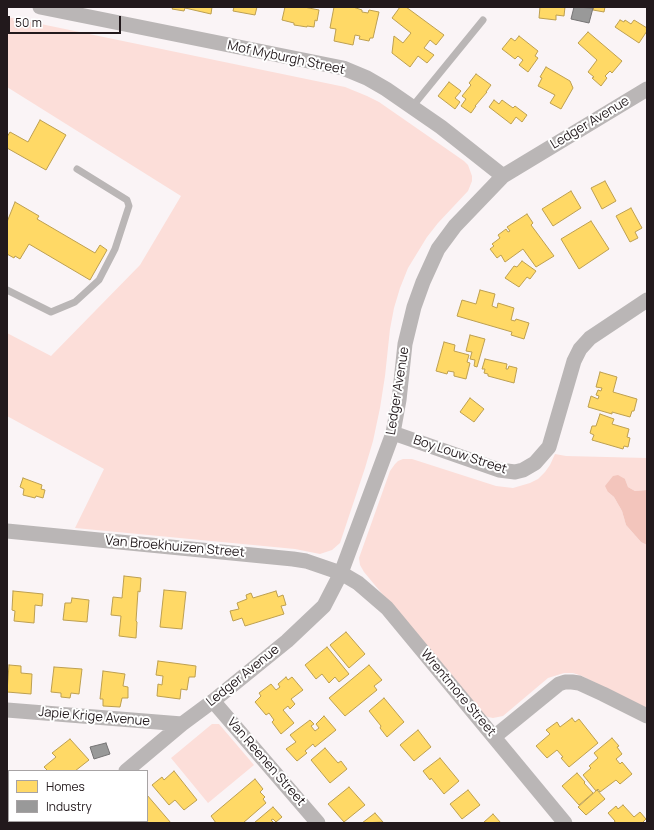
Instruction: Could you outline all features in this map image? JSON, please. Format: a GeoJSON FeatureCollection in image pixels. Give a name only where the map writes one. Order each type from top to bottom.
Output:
{"type":"FeatureCollection","features":[{"type":"Feature","properties":{"kind":"street","name":"Mof Myburgh Street"},"geometry":{"type":"LineString","coordinates":[[40,7],[343,68],[367,78],[386,89],[440,127],[502,176]]}},
{"type":"Feature","properties":{"kind":"street","name":"Ledger Avenue"},"geometry":{"type":"LineString","coordinates":[[127,770],[182,724],[287,641],[324,606],[341,573],[393,433],[399,400],[405,344],[414,307],[423,282],[438,249],[455,226],[502,176],[647,89]]}},
{"type":"Feature","properties":{"kind":"street","name":"Boy Louw Street"},"geometry":{"type":"LineString","coordinates":[[393,433],[499,470],[515,472],[523,470],[535,463],[549,447],[574,361],[580,349],[590,338],[647,300]]}},
{"type":"Feature","properties":{"kind":"street","name":"Van Broekhuizen Street"},"geometry":{"type":"LineString","coordinates":[[7,532],[293,559],[306,561],[341,573]]}},
{"type":"Feature","properties":{"kind":"street","name":"Wrentmore Street"},"geometry":{"type":"LineString","coordinates":[[341,573],[358,583],[387,608],[565,823]]}},
{"type":"Feature","properties":{"kind":"street"},"geometry":{"type":"LineString","coordinates":[[494,737],[559,684],[565,682],[579,683],[647,716]]}},
{"type":"Feature","properties":{"kind":"street","name":"Van Reenen Street"},"geometry":{"type":"LineString","coordinates":[[213,701],[318,823]]}},
{"type":"Feature","properties":{"kind":"street","name":"Japie Krige Avenue"},"geometry":{"type":"LineString","coordinates":[[7,710],[182,724]]}},
{"type":"Feature","properties":{"kind":"lane"},"geometry":{"type":"LineString","coordinates":[[412,107],[483,20]]}},
{"type":"Feature","properties":{"kind":"lane"},"geometry":{"type":"LineString","coordinates":[[7,290],[51,312],[75,302],[99,280],[115,249],[129,206],[127,200],[77,169]]}},
{"type":"Feature","properties":{"kind":"shaded area"},"geometry":{"type":"Polygon","coordinates":[[[7,17],[345,87],[379,102],[468,165],[472,176],[472,181],[468,191],[427,237],[408,268],[400,288],[390,329],[385,376],[373,441],[340,543],[332,550],[320,554],[295,549],[75,528],[104,469],[7,416],[7,333],[51,356],[140,265],[181,196],[7,87],[7,17]]]}},
{"type":"Feature","properties":{"kind":"shaded area"},"geometry":{"type":"Polygon","coordinates":[[[555,454],[566,456],[647,458],[647,490],[635,491],[628,487],[625,479],[608,492],[614,497],[622,511],[626,525],[641,542],[647,545],[647,709],[582,676],[573,673],[564,673],[548,678],[503,716],[493,718],[488,717],[482,714],[364,572],[360,565],[359,558],[390,471],[398,461],[403,459],[412,459],[496,486],[513,488],[538,479],[550,465],[555,454]]]}},
{"type":"Feature","properties":{"kind":"shaded area"},"geometry":{"type":"Polygon","coordinates":[[[618,475],[625,479],[628,487],[635,491],[647,490],[647,545],[641,542],[626,525],[622,511],[614,497],[608,492],[605,486],[613,476],[618,475]]]}},
{"type":"Feature","properties":{"kind":"shaded area"},"geometry":{"type":"Polygon","coordinates":[[[212,724],[219,724],[254,765],[208,803],[171,758],[212,724]]]}},
{"type":"Feature","properties":{"kind":"building: Homes"},"geometry":{"type":"Polygon","coordinates":[[[173,7],[212,7],[211,14],[185,8],[184,11],[172,9],[173,7]]]}},
{"type":"Feature","properties":{"kind":"building: Homes"},"geometry":{"type":"Polygon","coordinates":[[[234,7],[257,7],[255,15],[233,11],[234,7]]]}},
{"type":"Feature","properties":{"kind":"building: Homes"},"geometry":{"type":"Polygon","coordinates":[[[285,7],[304,7],[319,10],[314,27],[294,25],[294,23],[282,20],[285,7]]]}},
{"type":"Feature","properties":{"kind":"building: Homes"},"geometry":{"type":"Polygon","coordinates":[[[334,7],[353,7],[362,10],[362,12],[368,13],[369,10],[379,12],[373,38],[370,38],[369,41],[359,39],[360,36],[355,35],[353,45],[334,41],[336,29],[330,28],[334,7]]]}},
{"type":"Feature","properties":{"kind":"building: Homes"},"geometry":{"type":"Polygon","coordinates":[[[400,7],[406,7],[444,35],[436,45],[430,40],[424,48],[434,55],[427,63],[418,56],[410,67],[392,53],[394,36],[403,43],[411,33],[392,18],[400,7]]]}},
{"type":"Feature","properties":{"kind":"building: Homes"},"geometry":{"type":"Polygon","coordinates":[[[540,7],[565,7],[564,16],[556,15],[556,20],[539,18],[540,7]]]}},
{"type":"Feature","properties":{"kind":"building: Homes"},"geometry":{"type":"Polygon","coordinates":[[[594,7],[605,7],[604,12],[593,10],[594,7]]]}},
{"type":"Feature","properties":{"kind":"building: Homes"},"geometry":{"type":"Polygon","coordinates":[[[620,20],[624,22],[625,20],[631,24],[634,20],[647,28],[647,31],[639,43],[615,27],[620,20]]]}},
{"type":"Feature","properties":{"kind":"building: Homes"},"geometry":{"type":"Polygon","coordinates":[[[588,32],[622,61],[612,73],[610,71],[605,76],[607,78],[601,86],[588,72],[597,60],[578,43],[588,32]]]}},
{"type":"Feature","properties":{"kind":"building: Homes"},"geometry":{"type":"Polygon","coordinates":[[[519,36],[538,51],[535,56],[538,58],[528,72],[519,65],[523,60],[518,56],[515,59],[502,49],[511,38],[515,41],[519,36]]]}},
{"type":"Feature","properties":{"kind":"building: Homes"},"geometry":{"type":"Polygon","coordinates":[[[546,67],[570,81],[573,88],[561,109],[550,103],[555,95],[538,86],[542,78],[540,77],[546,67]]]}},
{"type":"Feature","properties":{"kind":"building: Homes"},"geometry":{"type":"Polygon","coordinates":[[[476,74],[491,85],[471,113],[461,106],[466,99],[462,96],[471,85],[469,83],[476,74]]]}},
{"type":"Feature","properties":{"kind":"building: Homes"},"geometry":{"type":"Polygon","coordinates":[[[449,82],[461,91],[455,98],[460,102],[455,109],[438,96],[449,82]]]}},
{"type":"Feature","properties":{"kind":"building: Homes"},"geometry":{"type":"Polygon","coordinates":[[[494,100],[499,104],[502,100],[513,108],[515,106],[527,115],[522,122],[516,117],[511,124],[489,107],[494,100]]]}},
{"type":"Feature","properties":{"kind":"building: Homes"},"geometry":{"type":"Polygon","coordinates":[[[40,120],[66,135],[46,170],[7,148],[7,137],[10,132],[28,142],[40,120]]]}},
{"type":"Feature","properties":{"kind":"building: Homes"},"geometry":{"type":"Polygon","coordinates":[[[605,181],[616,201],[602,209],[591,188],[605,181]]]}},
{"type":"Feature","properties":{"kind":"building: Homes"},"geometry":{"type":"Polygon","coordinates":[[[571,191],[581,208],[553,226],[542,209],[571,191]]]}},
{"type":"Feature","properties":{"kind":"building: Homes"},"geometry":{"type":"Polygon","coordinates":[[[15,202],[39,216],[37,219],[95,253],[100,245],[107,250],[90,280],[29,244],[20,259],[15,256],[14,258],[7,254],[7,222],[15,202]]]}},
{"type":"Feature","properties":{"kind":"building: Homes"},"geometry":{"type":"Polygon","coordinates":[[[631,208],[642,228],[635,232],[638,238],[630,242],[616,216],[631,208]]]}},
{"type":"Feature","properties":{"kind":"building: Homes"},"geometry":{"type":"Polygon","coordinates":[[[527,214],[533,223],[531,225],[554,256],[536,267],[523,249],[505,262],[501,255],[497,258],[490,249],[494,246],[492,244],[500,238],[498,235],[506,229],[508,232],[510,231],[507,227],[527,214]]]}},
{"type":"Feature","properties":{"kind":"building: Homes"},"geometry":{"type":"Polygon","coordinates":[[[591,221],[609,249],[579,269],[561,239],[591,221]]]}},
{"type":"Feature","properties":{"kind":"building: Homes"},"geometry":{"type":"Polygon","coordinates":[[[522,261],[536,271],[530,279],[527,277],[519,287],[505,278],[514,266],[517,267],[522,261]]]}},
{"type":"Feature","properties":{"kind":"building: Homes"},"geometry":{"type":"Polygon","coordinates":[[[480,290],[495,294],[492,306],[497,308],[498,303],[514,308],[511,320],[515,321],[516,319],[529,323],[524,339],[511,335],[512,332],[457,316],[462,300],[476,304],[480,290]]]}},
{"type":"Feature","properties":{"kind":"building: Homes"},"geometry":{"type":"Polygon","coordinates":[[[470,335],[485,339],[477,367],[474,366],[475,360],[470,359],[472,352],[466,351],[470,335]]]}},
{"type":"Feature","properties":{"kind":"building: Homes"},"geometry":{"type":"Polygon","coordinates":[[[444,342],[455,345],[454,351],[469,355],[467,362],[470,363],[466,379],[454,376],[454,372],[448,371],[447,374],[436,371],[444,342]]]}},
{"type":"Feature","properties":{"kind":"building: Homes"},"geometry":{"type":"Polygon","coordinates":[[[485,359],[507,364],[506,369],[508,369],[509,366],[517,368],[514,383],[488,376],[488,374],[484,373],[485,369],[482,369],[485,359]]]}},
{"type":"Feature","properties":{"kind":"building: Homes"},"geometry":{"type":"Polygon","coordinates":[[[600,372],[617,377],[613,392],[637,399],[634,411],[632,411],[630,417],[612,412],[612,414],[588,407],[591,396],[598,399],[599,396],[596,395],[598,390],[601,391],[602,388],[596,387],[600,372]]]}},
{"type":"Feature","properties":{"kind":"building: Homes"},"geometry":{"type":"Polygon","coordinates":[[[470,398],[484,409],[474,422],[460,412],[470,398]]]}},
{"type":"Feature","properties":{"kind":"building: Homes"},"geometry":{"type":"Polygon","coordinates":[[[600,414],[614,419],[612,424],[629,429],[627,437],[630,438],[628,447],[624,446],[623,449],[592,440],[594,435],[590,433],[592,426],[596,426],[600,414]]]}},
{"type":"Feature","properties":{"kind":"building: Homes"},"geometry":{"type":"Polygon","coordinates":[[[23,478],[42,485],[41,489],[45,490],[43,498],[23,495],[24,489],[20,487],[23,478]]]}},
{"type":"Feature","properties":{"kind":"building: Homes"},"geometry":{"type":"Polygon","coordinates":[[[124,576],[141,578],[140,592],[138,591],[136,638],[119,636],[121,616],[111,615],[113,597],[122,598],[124,576]]]}},
{"type":"Feature","properties":{"kind":"building: Homes"},"geometry":{"type":"Polygon","coordinates":[[[164,590],[186,592],[182,629],[160,627],[164,590]]]}},
{"type":"Feature","properties":{"kind":"building: Homes"},"geometry":{"type":"Polygon","coordinates":[[[13,591],[43,594],[42,606],[35,605],[34,623],[14,621],[15,611],[12,610],[13,591]]]}},
{"type":"Feature","properties":{"kind":"building: Homes"},"geometry":{"type":"Polygon","coordinates":[[[276,591],[278,597],[283,595],[286,605],[281,606],[284,614],[245,626],[242,618],[233,621],[230,611],[239,609],[237,603],[247,599],[246,595],[251,593],[253,598],[276,591]]]}},
{"type":"Feature","properties":{"kind":"building: Homes"},"geometry":{"type":"Polygon","coordinates":[[[72,598],[89,600],[87,622],[63,620],[65,603],[71,603],[72,598]]]}},
{"type":"Feature","properties":{"kind":"building: Homes"},"geometry":{"type":"Polygon","coordinates":[[[346,632],[365,654],[349,668],[330,645],[346,632]]]}},
{"type":"Feature","properties":{"kind":"building: Homes"},"geometry":{"type":"Polygon","coordinates":[[[327,647],[349,674],[339,682],[335,677],[329,683],[322,674],[316,679],[305,665],[327,647]]]}},
{"type":"Feature","properties":{"kind":"building: Homes"},"geometry":{"type":"Polygon","coordinates":[[[158,661],[196,666],[195,677],[189,677],[187,690],[181,689],[180,699],[157,696],[158,684],[162,685],[163,676],[156,675],[158,661]]]}},
{"type":"Feature","properties":{"kind":"building: Homes"},"geometry":{"type":"Polygon","coordinates":[[[9,665],[21,666],[21,673],[32,674],[31,694],[7,692],[9,665]]]}},
{"type":"Feature","properties":{"kind":"building: Homes"},"geometry":{"type":"Polygon","coordinates":[[[369,665],[382,680],[374,686],[377,690],[345,716],[329,698],[369,665]]]}},
{"type":"Feature","properties":{"kind":"building: Homes"},"geometry":{"type":"Polygon","coordinates":[[[54,667],[82,669],[79,694],[71,693],[70,698],[61,697],[61,693],[51,692],[54,667]]]}},
{"type":"Feature","properties":{"kind":"building: Homes"},"geometry":{"type":"Polygon","coordinates":[[[103,671],[125,674],[123,686],[128,687],[128,698],[122,698],[120,707],[103,706],[103,699],[100,699],[103,671]]]}},
{"type":"Feature","properties":{"kind":"building: Homes"},"geometry":{"type":"Polygon","coordinates":[[[286,677],[288,680],[292,677],[303,690],[291,699],[295,704],[290,709],[288,706],[283,710],[294,723],[281,734],[272,722],[274,720],[269,713],[266,715],[255,702],[261,696],[259,693],[271,684],[276,690],[280,687],[278,684],[286,677]]]}},
{"type":"Feature","properties":{"kind":"building: Homes"},"geometry":{"type":"Polygon","coordinates":[[[384,698],[404,722],[387,737],[380,728],[381,726],[369,711],[384,698]]]}},
{"type":"Feature","properties":{"kind":"building: Homes"},"geometry":{"type":"Polygon","coordinates":[[[324,716],[336,730],[315,747],[313,744],[305,751],[307,753],[297,761],[286,749],[296,742],[290,735],[310,720],[314,724],[311,726],[315,731],[319,728],[316,724],[324,716]]]}},
{"type":"Feature","properties":{"kind":"building: Homes"},"geometry":{"type":"Polygon","coordinates":[[[572,718],[575,722],[579,719],[598,743],[569,767],[561,758],[563,757],[557,750],[547,758],[536,746],[550,734],[546,730],[557,722],[560,727],[572,718]]]}},
{"type":"Feature","properties":{"kind":"building: Homes"},"geometry":{"type":"Polygon","coordinates":[[[418,730],[431,747],[414,761],[400,745],[418,730]]]}},
{"type":"Feature","properties":{"kind":"building: Homes"},"geometry":{"type":"Polygon","coordinates":[[[612,738],[619,746],[617,747],[622,754],[616,759],[620,764],[622,762],[632,774],[620,784],[616,780],[600,792],[598,789],[596,791],[583,775],[591,768],[589,766],[598,758],[594,753],[612,738]]]}},
{"type":"Feature","properties":{"kind":"building: Homes"},"geometry":{"type":"Polygon","coordinates":[[[70,739],[89,760],[76,770],[47,770],[44,767],[56,757],[52,753],[70,739]]]}},
{"type":"Feature","properties":{"kind":"building: Homes"},"geometry":{"type":"Polygon","coordinates":[[[325,748],[338,763],[341,761],[347,769],[330,783],[311,760],[325,748]]]}},
{"type":"Feature","properties":{"kind":"building: Homes"},"geometry":{"type":"Polygon","coordinates":[[[440,758],[459,781],[444,794],[423,771],[440,758]]]}},
{"type":"Feature","properties":{"kind":"building: Homes"},"geometry":{"type":"Polygon","coordinates":[[[174,771],[197,800],[184,810],[175,800],[169,805],[152,785],[162,777],[164,780],[174,771]]]}},
{"type":"Feature","properties":{"kind":"building: Homes"},"geometry":{"type":"Polygon","coordinates":[[[577,773],[593,793],[579,805],[562,786],[577,773]]]}},
{"type":"Feature","properties":{"kind":"building: Homes"},"geometry":{"type":"Polygon","coordinates":[[[255,779],[263,789],[260,792],[265,797],[263,799],[266,803],[243,823],[216,823],[211,816],[255,779]]]}},
{"type":"Feature","properties":{"kind":"building: Homes"},"geometry":{"type":"Polygon","coordinates":[[[349,787],[365,805],[344,822],[328,804],[349,787]]]}},
{"type":"Feature","properties":{"kind":"building: Homes"},"geometry":{"type":"Polygon","coordinates":[[[468,790],[480,805],[462,819],[450,804],[468,790]]]}},
{"type":"Feature","properties":{"kind":"building: Homes"},"geometry":{"type":"Polygon","coordinates":[[[597,790],[605,799],[586,815],[578,807],[597,790]]]}},
{"type":"Feature","properties":{"kind":"building: Homes"},"geometry":{"type":"Polygon","coordinates":[[[148,796],[171,823],[138,822],[148,822],[148,796]]]}},
{"type":"Feature","properties":{"kind":"building: Homes"},"geometry":{"type":"Polygon","coordinates":[[[623,805],[634,817],[640,812],[646,819],[642,823],[614,823],[615,821],[608,813],[616,806],[618,809],[623,805]]]}},
{"type":"Feature","properties":{"kind":"building: Homes"},"geometry":{"type":"Polygon","coordinates":[[[273,807],[282,817],[276,822],[273,819],[271,820],[274,823],[254,823],[273,807]]]}},
{"type":"Feature","properties":{"kind":"building: Homes"},"geometry":{"type":"Polygon","coordinates":[[[375,813],[383,822],[362,823],[375,813]]]}},
{"type":"Feature","properties":{"kind":"building: Homes"},"geometry":{"type":"Polygon","coordinates":[[[493,814],[501,823],[483,823],[493,814]]]}},
{"type":"Feature","properties":{"kind":"building: Industry"},"geometry":{"type":"Polygon","coordinates":[[[574,7],[593,8],[589,23],[571,19],[574,7]]]}},
{"type":"Feature","properties":{"kind":"building: Industry"},"geometry":{"type":"Polygon","coordinates":[[[106,743],[110,754],[94,759],[90,747],[106,743]]]}}]}
